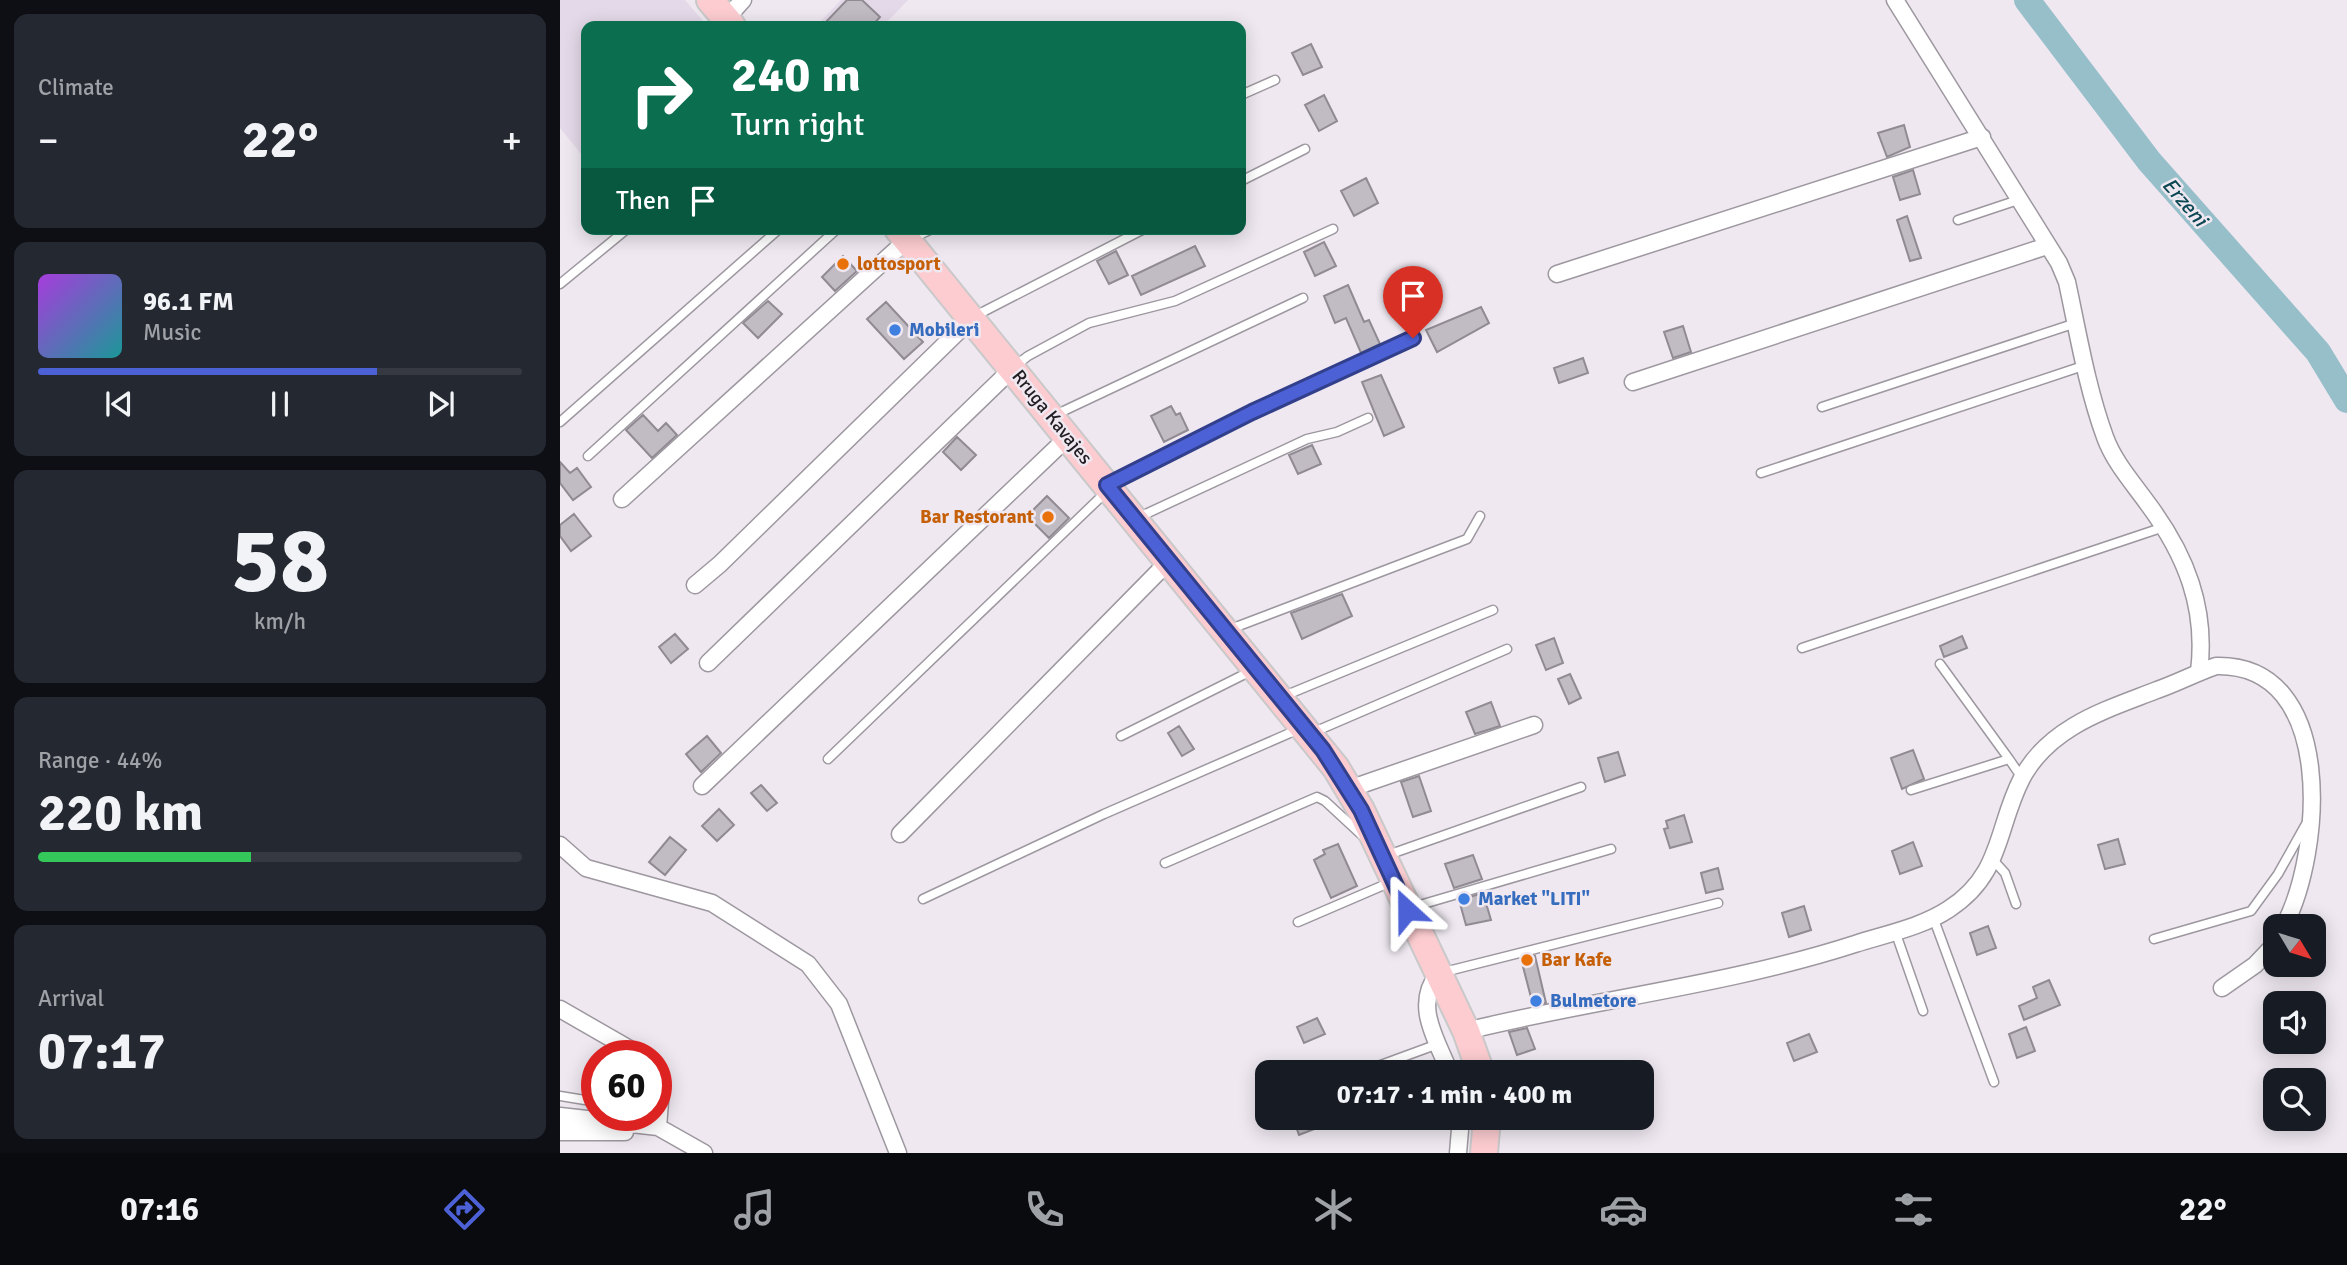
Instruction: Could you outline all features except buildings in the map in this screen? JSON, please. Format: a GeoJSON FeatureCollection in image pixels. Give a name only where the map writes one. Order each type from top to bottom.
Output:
{"type":"FeatureCollection","features":[{"type":"Feature","properties":{"kind":"main road","name":"Rruga Kavajes"},"geometry":{"type":"LineString","coordinates":[[903,235],[1308,730],[1349,789],[1466,1031],[1476,1060]]}},
{"type":"Feature","properties":{"kind":"main road"},"geometry":{"type":"LineString","coordinates":[[1484,1153],[1486,1130]]}},
{"type":"Feature","properties":{"kind":"street"},"geometry":{"type":"LineString","coordinates":[[1895,0],[2048,246],[2067,282],[2109,448],[2164,527],[2194,585],[2202,634],[2199,672]]}},
{"type":"Feature","properties":{"kind":"street"},"geometry":{"type":"LineString","coordinates":[[1557,274],[1982,138]]}},
{"type":"Feature","properties":{"kind":"street"},"geometry":{"type":"LineString","coordinates":[[622,499],[903,235]]}},
{"type":"Feature","properties":{"kind":"street"},"geometry":{"type":"LineString","coordinates":[[1633,382],[2048,246]]}},
{"type":"Feature","properties":{"kind":"street"},"geometry":{"type":"LineString","coordinates":[[695,585],[720,565],[972,318]]}},
{"type":"Feature","properties":{"kind":"street"},"geometry":{"type":"LineString","coordinates":[[708,663],[1013,368]]}},
{"type":"Feature","properties":{"kind":"street"},"geometry":{"type":"LineString","coordinates":[[702,786],[1060,427]]}},
{"type":"Feature","properties":{"kind":"street"},"geometry":{"type":"LineString","coordinates":[[900,834],[1169,561]]}},
{"type":"Feature","properties":{"kind":"street"},"geometry":{"type":"LineString","coordinates":[[1466,1031],[1764,970],[1933,917],[1966,896],[1994,861],[2022,778],[2050,743],[2069,727],[2216,666],[2236,666],[2260,674],[2281,691],[2295,712],[2309,767],[2313,812],[2311,841],[2290,914]]}},
{"type":"Feature","properties":{"kind":"street"},"geometry":{"type":"LineString","coordinates":[[1349,789],[1534,725]]}},
{"type":"Feature","properties":{"kind":"street"},"geometry":{"type":"LineString","coordinates":[[560,845],[586,868],[712,902],[808,964],[839,1004],[898,1153]]}},
{"type":"Feature","properties":{"kind":"street"},"geometry":{"type":"LineString","coordinates":[[2222,988],[2263,957]]}},
{"type":"Feature","properties":{"kind":"street"},"geometry":{"type":"LineString","coordinates":[[1438,974],[1431,984],[1426,1005],[1445,1060]]}},
{"type":"Feature","properties":{"kind":"street"},"geometry":{"type":"LineString","coordinates":[[560,1009],[614,1040]]}},
{"type":"Feature","properties":{"kind":"street"},"geometry":{"type":"LineString","coordinates":[[560,1116],[581,1118]]}},
{"type":"Feature","properties":{"kind":"street"},"geometry":{"type":"LineString","coordinates":[[1458,1153],[1460,1130]]}},
{"type":"Feature","properties":{"kind":"street"},"geometry":{"type":"LineString","coordinates":[[560,1132],[632,1131]]}},
{"type":"Feature","properties":{"kind":"street"},"geometry":{"type":"LineString","coordinates":[[666,1131],[704,1153]]}},
{"type":"Feature","properties":{"kind":"lane"},"geometry":{"type":"LineString","coordinates":[[1246,92],[1275,80]]}},
{"type":"Feature","properties":{"kind":"lane"},"geometry":{"type":"LineString","coordinates":[[1246,178],[1305,149]]}},
{"type":"Feature","properties":{"kind":"lane"},"geometry":{"type":"LineString","coordinates":[[1958,220],[2018,200]]}},
{"type":"Feature","properties":{"kind":"lane"},"geometry":{"type":"LineString","coordinates":[[1013,368],[1028,356],[1089,323],[1155,309],[1333,229]]}},
{"type":"Feature","properties":{"kind":"lane"},"geometry":{"type":"LineString","coordinates":[[560,284],[620,235]]}},
{"type":"Feature","properties":{"kind":"lane"},"geometry":{"type":"LineString","coordinates":[[560,422],[772,235]]}},
{"type":"Feature","properties":{"kind":"lane"},"geometry":{"type":"LineString","coordinates":[[588,456],[830,235]]}},
{"type":"Feature","properties":{"kind":"lane"},"geometry":{"type":"LineString","coordinates":[[972,318],[1132,235]]}},
{"type":"Feature","properties":{"kind":"lane"},"geometry":{"type":"LineString","coordinates":[[1060,427],[1303,299]]}},
{"type":"Feature","properties":{"kind":"lane"},"geometry":{"type":"LineString","coordinates":[[1822,407],[2076,323]]}},
{"type":"Feature","properties":{"kind":"lane"},"geometry":{"type":"LineString","coordinates":[[828,759],[1109,487],[1252,412],[1413,338]]}},
{"type":"Feature","properties":{"kind":"lane"},"geometry":{"type":"LineString","coordinates":[[1760,474],[2086,365]]}},
{"type":"Feature","properties":{"kind":"lane"},"geometry":{"type":"LineString","coordinates":[[1134,519],[1307,439],[1337,432],[1368,418]]}},
{"type":"Feature","properties":{"kind":"lane"},"geometry":{"type":"LineString","coordinates":[[1226,631],[1468,539],[1480,516]]}},
{"type":"Feature","properties":{"kind":"lane"},"geometry":{"type":"LineString","coordinates":[[1802,648],[2164,527]]}},
{"type":"Feature","properties":{"kind":"lane"},"geometry":{"type":"LineString","coordinates":[[1281,697],[1493,610]]}},
{"type":"Feature","properties":{"kind":"lane"},"geometry":{"type":"LineString","coordinates":[[923,899],[1188,775],[1308,730],[1507,649]]}},
{"type":"Feature","properties":{"kind":"lane"},"geometry":{"type":"LineString","coordinates":[[1940,664],[2022,778]]}},
{"type":"Feature","properties":{"kind":"lane"},"geometry":{"type":"LineString","coordinates":[[1121,736],[1257,668]]}},
{"type":"Feature","properties":{"kind":"lane"},"geometry":{"type":"LineString","coordinates":[[1911,790],[2008,759]]}},
{"type":"Feature","properties":{"kind":"lane"},"geometry":{"type":"LineString","coordinates":[[1165,863],[1317,797],[1380,851],[1581,787]]}},
{"type":"Feature","properties":{"kind":"lane"},"geometry":{"type":"LineString","coordinates":[[2154,939],[2251,911],[2278,874],[2313,812]]}},
{"type":"Feature","properties":{"kind":"lane"},"geometry":{"type":"LineString","coordinates":[[1407,910],[1611,849]]}},
{"type":"Feature","properties":{"kind":"lane"},"geometry":{"type":"LineString","coordinates":[[1994,861],[2004,873],[2016,904]]}},
{"type":"Feature","properties":{"kind":"lane"},"geometry":{"type":"LineString","coordinates":[[1298,922],[1394,881]]}},
{"type":"Feature","properties":{"kind":"lane"},"geometry":{"type":"LineString","coordinates":[[1438,974],[1718,902]]}},
{"type":"Feature","properties":{"kind":"lane"},"geometry":{"type":"LineString","coordinates":[[1933,917],[1994,1082]]}},
{"type":"Feature","properties":{"kind":"lane"},"geometry":{"type":"LineString","coordinates":[[1895,931],[1923,1011]]}},
{"type":"Feature","properties":{"kind":"lane"},"geometry":{"type":"LineString","coordinates":[[1394,1060],[1438,1044]]}},
{"type":"Feature","properties":{"kind":"lane"},"geometry":{"type":"LineString","coordinates":[[560,1096],[581,1099]]}},
{"type":"Feature","properties":{"kind":"shaded area"},"geometry":{"type":"Polygon","coordinates":[[[560,0],[685,0],[703,21],[581,21],[581,154],[560,128],[560,0]]]}},
{"type":"Feature","properties":{"kind":"shaded area"},"geometry":{"type":"Polygon","coordinates":[[[841,0],[908,0],[888,21],[821,21],[841,0]]]}},
{"type":"Feature","properties":{"kind":"waterway","name":"Erzeni"},"geometry":{"type":"LineString","coordinates":[[2027,0],[2149,161],[2318,352],[2347,400]]}},
{"type":"Feature","properties":{"kind":"place","name":"lottosport"},"geometry":{"type":"Point","coordinates":[843,264]}},
{"type":"Feature","properties":{"kind":"place","name":"Mobileri"},"geometry":{"type":"Point","coordinates":[895,330]}},
{"type":"Feature","properties":{"kind":"place","name":"Bar Restorant"},"geometry":{"type":"Point","coordinates":[1048,517]}},
{"type":"Feature","properties":{"kind":"place","name":"Market \"LITI\""},"geometry":{"type":"Point","coordinates":[1464,899]}},
{"type":"Feature","properties":{"kind":"place","name":"Bar Kafe"},"geometry":{"type":"Point","coordinates":[1527,960]}},
{"type":"Feature","properties":{"kind":"place","name":"Bulmetore"},"geometry":{"type":"Point","coordinates":[1536,1001]}},
{"type":"Feature","properties":{"kind":"route"},"geometry":{"type":"LineString","coordinates":[[1407,910],[1361,810],[1336,768],[1311,733],[1107,485],[1252,412],[1413,338]]}}]}
